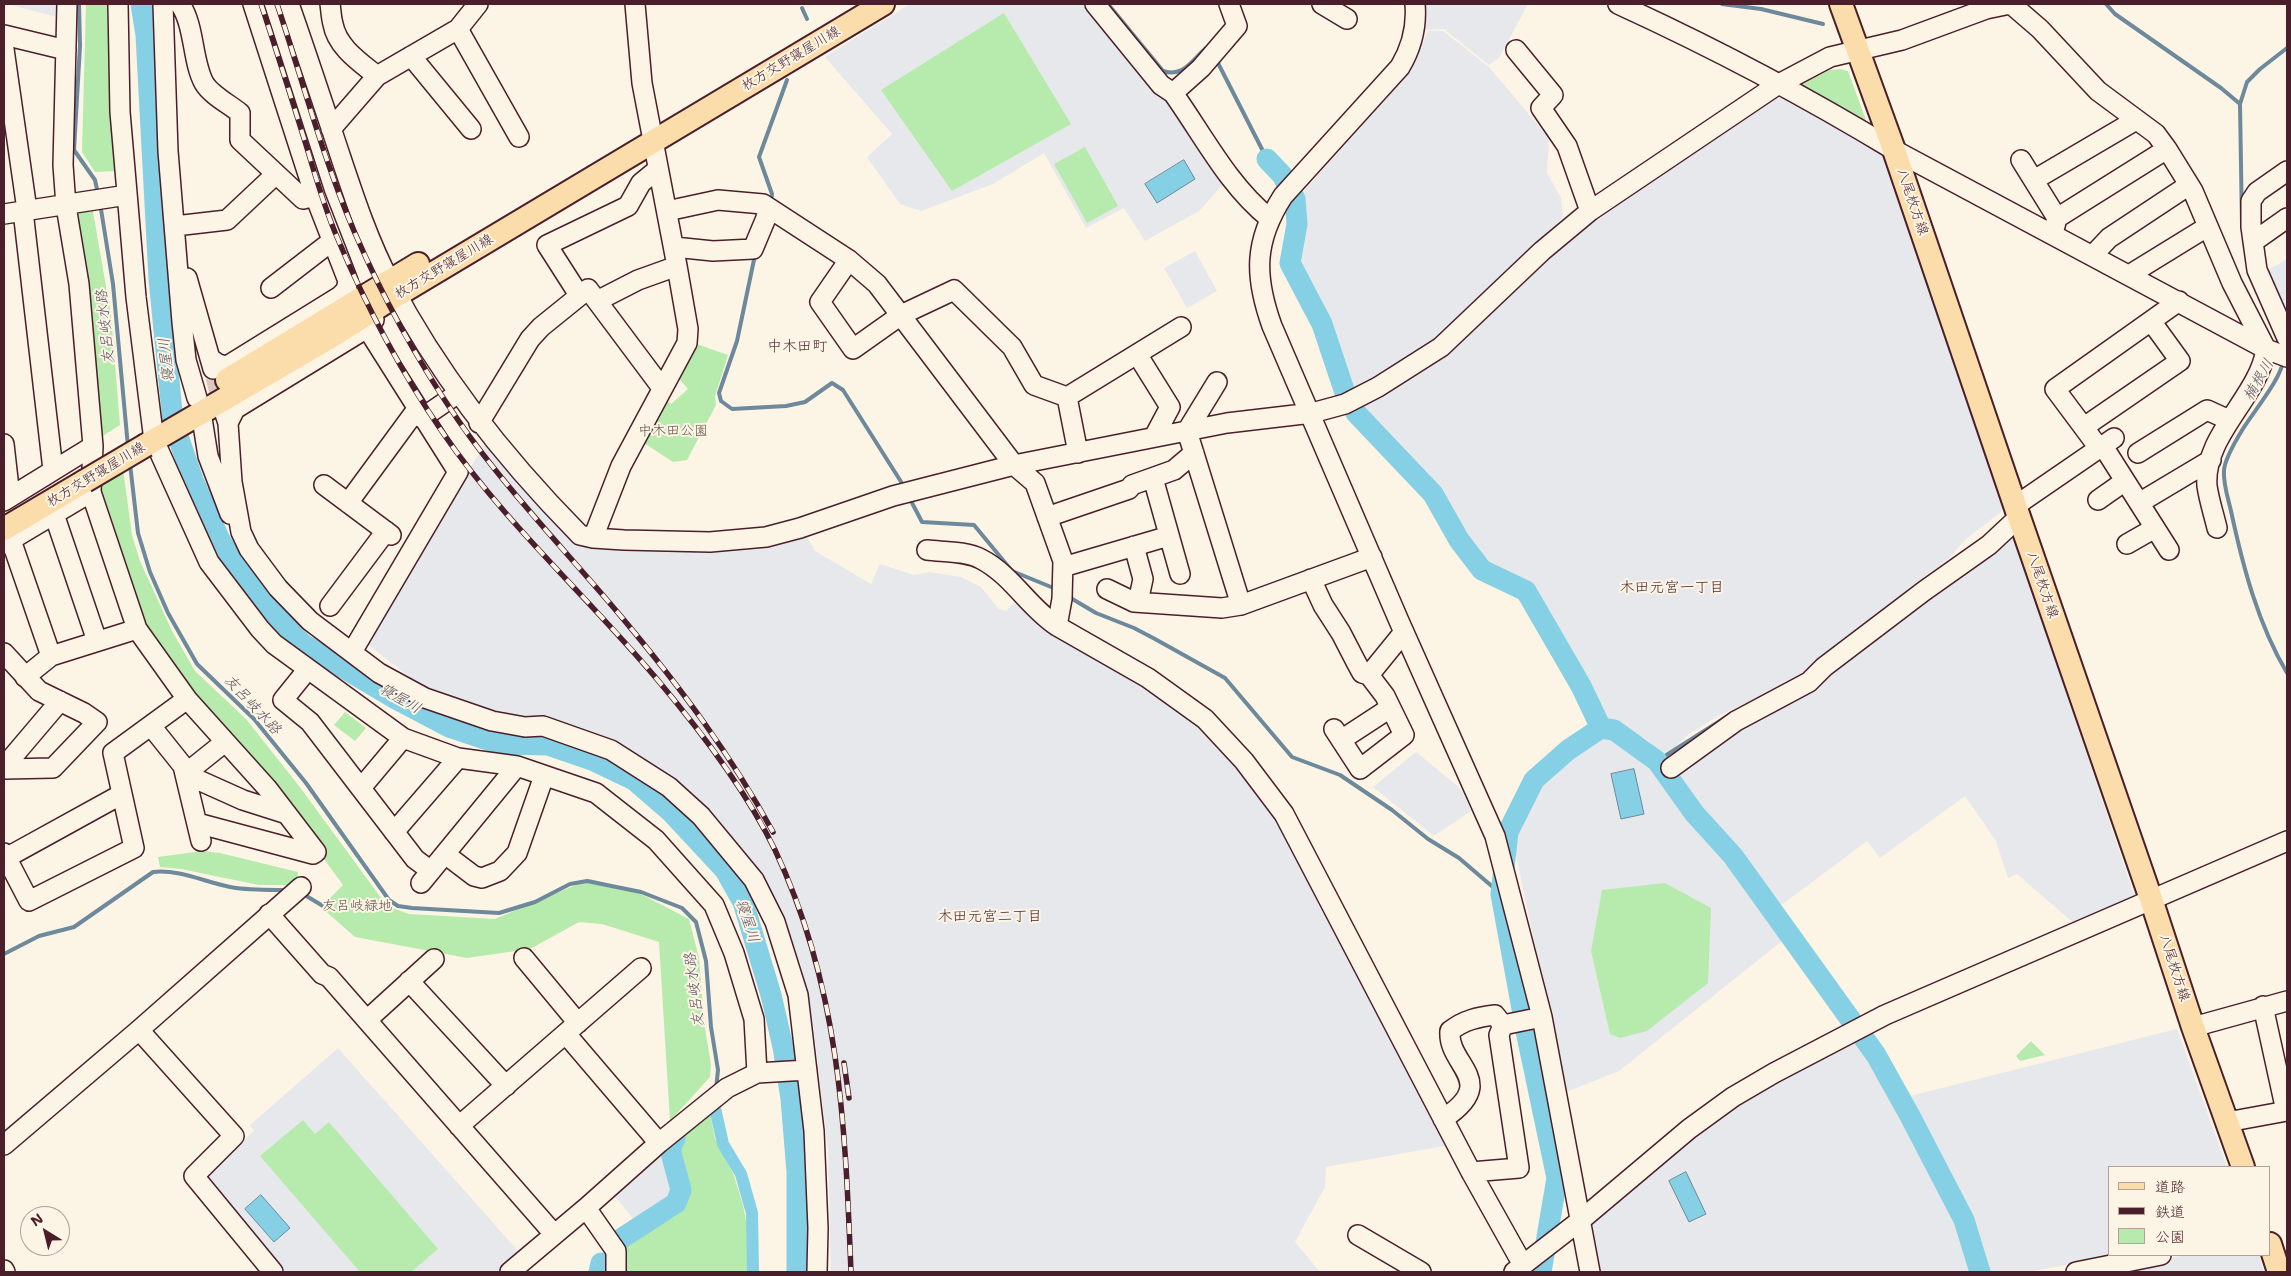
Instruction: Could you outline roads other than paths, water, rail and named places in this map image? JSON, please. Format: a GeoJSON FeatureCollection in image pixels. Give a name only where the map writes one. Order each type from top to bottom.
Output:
{"type":"FeatureCollection","features":[{"type":"Feature","properties":{"kind":"main road","name":"枚方交野寝屋川線"},"geometry":{"type":"LineString","coordinates":[[653,136],[858,4]]}},
{"type":"Feature","properties":{"kind":"main road","name":"枚方交野寝屋川線"},"geometry":{"type":"LineString","coordinates":[[6,538],[88,471],[393,288],[883,4]]}},
{"type":"Feature","properties":{"kind":"main road","name":"八尾枚方線"},"geometry":{"type":"LineString","coordinates":[[1841,4],[1894,150],[2151,898],[2193,1027],[2243,1166]]}},
{"type":"Feature","properties":{"kind":"main road","name":"枚方交野寝屋川線"},"geometry":{"type":"LineString","coordinates":[[6,504],[88,471]]}},
{"type":"Feature","properties":{"kind":"main road"},"geometry":{"type":"LineString","coordinates":[[2271,1247],[2279,1272]]}},
{"type":"Feature","properties":{"kind":"street"},"geometry":{"type":"LineString","coordinates":[[67,4],[63,165],[66,206],[79,284],[88,471],[137,629],[187,699],[267,788],[316,852],[313,854],[199,832],[183,766],[151,726]]}},
{"type":"Feature","properties":{"kind":"street"},"geometry":{"type":"LineString","coordinates":[[118,4],[120,112],[136,297],[151,433],[209,562],[274,644],[403,738],[458,758],[517,766],[596,793],[656,840],[714,905],[734,953],[754,1019],[757,1074]]}},
{"type":"Feature","properties":{"kind":"street"},"geometry":{"type":"LineString","coordinates":[[163,4],[168,151],[186,360],[208,456],[226,507],[249,549],[278,588],[310,621],[379,673],[425,698],[492,721],[525,727],[543,726],[611,750],[669,787],[701,816],[754,880],[775,922],[798,995],[814,1131],[818,1228],[817,1272]]}},
{"type":"Feature","properties":{"kind":"street"},"geometry":{"type":"LineString","coordinates":[[210,358],[218,364],[227,366],[340,296],[346,290],[348,281],[314,196],[253,4]]}},
{"type":"Feature","properties":{"kind":"street"},"geometry":{"type":"LineString","coordinates":[[289,4],[361,217],[393,288],[457,394],[479,423],[573,528],[580,535],[593,538],[710,542],[766,537],[800,528],[907,492],[1014,465],[1227,423],[1312,414],[1351,401],[1378,387],[1440,347],[1542,251],[1590,211],[1777,85],[1830,57],[1902,40],[1986,9],[2011,4],[2040,29],[2098,92],[2156,134],[2189,185],[2232,283],[2281,351]]}},
{"type":"Feature","properties":{"kind":"street"},"geometry":{"type":"LineString","coordinates":[[330,4],[333,26],[340,41],[348,52],[376,76]]}},
{"type":"Feature","properties":{"kind":"street"},"geometry":{"type":"LineString","coordinates":[[593,538],[621,466],[687,343],[688,329],[674,247],[642,83],[634,4]]}},
{"type":"Feature","properties":{"kind":"street"},"geometry":{"type":"LineString","coordinates":[[1096,4],[1161,85],[1173,93],[1252,205],[1269,218]]}},
{"type":"Feature","properties":{"kind":"street"},"geometry":{"type":"LineString","coordinates":[[1173,93],[1201,68],[1237,26],[1229,4]]}},
{"type":"Feature","properties":{"kind":"street"},"geometry":{"type":"LineString","coordinates":[[1322,4],[1346,19]]}},
{"type":"Feature","properties":{"kind":"street"},"geometry":{"type":"LineString","coordinates":[[1415,4],[1416,28],[1410,51],[1400,67],[1290,189],[1269,218],[1258,262],[1261,288],[1272,326],[1312,414],[1404,632],[1495,836],[1542,1017],[1582,1220],[1590,1272]]}},
{"type":"Feature","properties":{"kind":"street"},"geometry":{"type":"LineString","coordinates":[[1618,4],[1720,54],[1845,120],[1894,150],[2055,226],[2093,256],[2281,351]]}},
{"type":"Feature","properties":{"kind":"street"},"geometry":{"type":"LineString","coordinates":[[331,129],[376,76],[458,28],[473,5]]}},
{"type":"Feature","properties":{"kind":"street"},"geometry":{"type":"LineString","coordinates":[[184,6],[204,83],[240,113],[240,140],[303,199],[314,196]]}},
{"type":"Feature","properties":{"kind":"street"},"geometry":{"type":"LineString","coordinates":[[458,28],[520,137]]}},
{"type":"Feature","properties":{"kind":"street"},"geometry":{"type":"LineString","coordinates":[[4,35],[66,50]]}},
{"type":"Feature","properties":{"kind":"street"},"geometry":{"type":"LineString","coordinates":[[4,49],[25,211],[53,470]]}},
{"type":"Feature","properties":{"kind":"street"},"geometry":{"type":"LineString","coordinates":[[1516,50],[1553,95],[1542,108],[1567,146],[1590,211]]}},
{"type":"Feature","properties":{"kind":"street"},"geometry":{"type":"LineString","coordinates":[[411,56],[471,129]]}},
{"type":"Feature","properties":{"kind":"street"},"geometry":{"type":"LineString","coordinates":[[2034,180],[2136,120]]}},
{"type":"Feature","properties":{"kind":"street"},"geometry":{"type":"LineString","coordinates":[[2055,226],[2167,149]]}},
{"type":"Feature","properties":{"kind":"street"},"geometry":{"type":"LineString","coordinates":[[2021,160],[2034,180],[2055,226]]}},
{"type":"Feature","properties":{"kind":"street"},"geometry":{"type":"LineString","coordinates":[[658,169],[641,183],[628,206],[547,245],[662,388]]}},
{"type":"Feature","properties":{"kind":"street"},"geometry":{"type":"LineString","coordinates":[[2281,351],[2257,270],[2250,200],[2287,171]]}},
{"type":"Feature","properties":{"kind":"street"},"geometry":{"type":"LineString","coordinates":[[176,233],[228,220],[276,174]]}},
{"type":"Feature","properties":{"kind":"street"},"geometry":{"type":"LineString","coordinates":[[2093,256],[2109,238],[2189,185]]}},
{"type":"Feature","properties":{"kind":"street"},"geometry":{"type":"LineString","coordinates":[[4,214],[66,206],[127,195]]}},
{"type":"Feature","properties":{"kind":"street"},"geometry":{"type":"LineString","coordinates":[[667,211],[718,200],[741,201],[769,208],[849,260],[878,284],[1014,465],[1035,483],[1062,562],[1062,593],[1058,626]]}},
{"type":"Feature","properties":{"kind":"street"},"geometry":{"type":"LineString","coordinates":[[674,247],[713,250],[753,249],[769,208]]}},
{"type":"Feature","properties":{"kind":"street"},"geometry":{"type":"LineString","coordinates":[[2253,242],[2287,218]]}},
{"type":"Feature","properties":{"kind":"street"},"geometry":{"type":"LineString","coordinates":[[2129,275],[2207,228]]}},
{"type":"Feature","properties":{"kind":"street"},"geometry":{"type":"LineString","coordinates":[[176,233],[215,376]]}},
{"type":"Feature","properties":{"kind":"street"},"geometry":{"type":"LineString","coordinates":[[271,288],[332,241]]}},
{"type":"Feature","properties":{"kind":"street"},"geometry":{"type":"LineString","coordinates":[[849,260],[820,302],[853,349],[902,315],[954,290],[1012,347],[1034,385],[1067,397]]}},
{"type":"Feature","properties":{"kind":"street"},"geometry":{"type":"LineString","coordinates":[[479,423],[530,339],[541,327],[588,298],[677,266]]}},
{"type":"Feature","properties":{"kind":"street"},"geometry":{"type":"LineString","coordinates":[[241,532],[232,482],[226,417],[235,409],[366,328],[393,288]]}},
{"type":"Feature","properties":{"kind":"street"},"geometry":{"type":"LineString","coordinates":[[2169,550],[2125,481],[2105,444],[2084,427],[2055,389],[2179,301]]}},
{"type":"Feature","properties":{"kind":"street"},"geometry":{"type":"LineString","coordinates":[[2084,427],[2180,361],[2151,321]]}},
{"type":"Feature","properties":{"kind":"street"},"geometry":{"type":"LineString","coordinates":[[1067,397],[1181,326]]}},
{"type":"Feature","properties":{"kind":"street"},"geometry":{"type":"LineString","coordinates":[[352,652],[458,472],[366,328]]}},
{"type":"Feature","properties":{"kind":"street"},"geometry":{"type":"LineString","coordinates":[[2217,528],[2207,486],[2211,460],[2229,420],[2251,389],[2264,361],[2281,351]]}},
{"type":"Feature","properties":{"kind":"street"},"geometry":{"type":"LineString","coordinates":[[1137,354],[1170,407],[1154,438]]}},
{"type":"Feature","properties":{"kind":"street"},"geometry":{"type":"LineString","coordinates":[[1218,382],[1187,431],[1241,605]]}},
{"type":"Feature","properties":{"kind":"street"},"geometry":{"type":"LineString","coordinates":[[348,503],[420,414],[457,394]]}},
{"type":"Feature","properties":{"kind":"street"},"geometry":{"type":"LineString","coordinates":[[1067,397],[1078,452]]}},
{"type":"Feature","properties":{"kind":"street"},"geometry":{"type":"LineString","coordinates":[[2138,453],[2207,410],[2229,420]]}},
{"type":"Feature","properties":{"kind":"street"},"geometry":{"type":"LineString","coordinates":[[4,444],[6,504]]}},
{"type":"Feature","properties":{"kind":"street"},"geometry":{"type":"LineString","coordinates":[[1671,768],[1736,721],[1809,682],[1824,667],[1901,608],[1989,546],[2017,512],[2105,444]]}},
{"type":"Feature","properties":{"kind":"street"},"geometry":{"type":"LineString","coordinates":[[1046,517],[1129,489],[1132,485],[1174,470],[1194,453]]}},
{"type":"Feature","properties":{"kind":"street"},"geometry":{"type":"LineString","coordinates":[[2139,503],[2211,460]]}},
{"type":"Feature","properties":{"kind":"street"},"geometry":{"type":"LineString","coordinates":[[6,504],[53,470],[88,471]]}},
{"type":"Feature","properties":{"kind":"street"},"geometry":{"type":"LineString","coordinates":[[51,656],[6,538],[54,514],[88,471]]}},
{"type":"Feature","properties":{"kind":"street"},"geometry":{"type":"LineString","coordinates":[[1153,478],[1180,574]]}},
{"type":"Feature","properties":{"kind":"street"},"geometry":{"type":"LineString","coordinates":[[2098,500],[2125,481]]}},
{"type":"Feature","properties":{"kind":"street"},"geometry":{"type":"LineString","coordinates":[[324,485],[388,533],[330,606]]}},
{"type":"Feature","properties":{"kind":"street"},"geometry":{"type":"LineString","coordinates":[[54,514],[97,641]]}},
{"type":"Feature","properties":{"kind":"street"},"geometry":{"type":"LineString","coordinates":[[2128,544],[2155,528]]}},
{"type":"Feature","properties":{"kind":"street"},"geometry":{"type":"LineString","coordinates":[[1062,567],[1169,536]]}},
{"type":"Feature","properties":{"kind":"street"},"geometry":{"type":"LineString","coordinates":[[1134,546],[1143,579],[1138,602]]}},
{"type":"Feature","properties":{"kind":"street"},"geometry":{"type":"LineString","coordinates":[[927,550],[980,558],[1013,583],[1049,621],[1148,678],[1205,719],[1244,761],[1284,814],[1471,1172],[1519,1269],[1582,1220],[1690,1129],[1733,1097],[1858,1029],[2151,898],[2287,841]]}},
{"type":"Feature","properties":{"kind":"street"},"geometry":{"type":"LineString","coordinates":[[1107,589],[1138,602],[1222,608],[1241,605],[1372,557]]}},
{"type":"Feature","properties":{"kind":"street"},"geometry":{"type":"LineString","coordinates":[[1311,580],[1322,605],[1341,633],[1362,673],[1369,676],[1390,708],[1404,735],[1360,769],[1337,734],[1390,708]]}},
{"type":"Feature","properties":{"kind":"street"},"geometry":{"type":"LineString","coordinates":[[25,676],[51,656],[137,629]]}},
{"type":"Feature","properties":{"kind":"street"},"geometry":{"type":"LineString","coordinates":[[1369,676],[1404,632]]}},
{"type":"Feature","properties":{"kind":"street"},"geometry":{"type":"LineString","coordinates":[[4,653],[39,691],[84,713],[97,722],[53,768],[4,768]]}},
{"type":"Feature","properties":{"kind":"street"},"geometry":{"type":"LineString","coordinates":[[308,669],[283,700],[310,722],[415,859],[426,877],[517,766]]}},
{"type":"Feature","properties":{"kind":"street"},"geometry":{"type":"LineString","coordinates":[[122,794],[5,857],[29,901],[134,848],[122,794],[112,753],[187,699]]}},
{"type":"Feature","properties":{"kind":"street"},"geometry":{"type":"LineString","coordinates":[[4,768],[60,701]]}},
{"type":"Feature","properties":{"kind":"street"},"geometry":{"type":"LineString","coordinates":[[361,788],[403,738]]}},
{"type":"Feature","properties":{"kind":"street"},"geometry":{"type":"LineString","coordinates":[[185,774],[225,742]]}},
{"type":"Feature","properties":{"kind":"street"},"geometry":{"type":"LineString","coordinates":[[394,832],[458,758]]}},
{"type":"Feature","properties":{"kind":"street"},"geometry":{"type":"LineString","coordinates":[[185,774],[244,800],[287,814]]}},
{"type":"Feature","properties":{"kind":"street"},"geometry":{"type":"LineString","coordinates":[[445,854],[474,876],[482,878],[500,871],[517,853],[544,776]]}},
{"type":"Feature","properties":{"kind":"street"},"geometry":{"type":"LineString","coordinates":[[4,1145],[139,1030],[301,887]]}},
{"type":"Feature","properties":{"kind":"street"},"geometry":{"type":"LineString","coordinates":[[269,914],[322,974],[329,977],[554,1234]]}},
{"type":"Feature","properties":{"kind":"street"},"geometry":{"type":"LineString","coordinates":[[524,958],[572,1029],[659,1143]]}},
{"type":"Feature","properties":{"kind":"street"},"geometry":{"type":"LineString","coordinates":[[367,1020],[434,959]]}},
{"type":"Feature","properties":{"kind":"street"},"geometry":{"type":"LineString","coordinates":[[459,1126],[641,968]]}},
{"type":"Feature","properties":{"kind":"street"},"geometry":{"type":"LineString","coordinates":[[409,981],[506,1086]]}},
{"type":"Feature","properties":{"kind":"street"},"geometry":{"type":"LineString","coordinates":[[2193,1027],[2287,1000]]}},
{"type":"Feature","properties":{"kind":"street"},"geometry":{"type":"LineString","coordinates":[[2227,1122],[2287,1111],[2263,1006]]}},
{"type":"Feature","properties":{"kind":"street"},"geometry":{"type":"LineString","coordinates":[[1443,1118],[1457,1110],[1468,1094],[1470,1081],[1466,1068],[1452,1045],[1450,1031],[1459,1024],[1474,1018],[1495,1015],[1503,1025]]}},
{"type":"Feature","properties":{"kind":"street"},"geometry":{"type":"LineString","coordinates":[[1503,1025],[1542,1017]]}},
{"type":"Feature","properties":{"kind":"street"},"geometry":{"type":"LineString","coordinates":[[1471,1172],[1520,1168],[1499,1035],[1503,1025]]}},
{"type":"Feature","properties":{"kind":"street"},"geometry":{"type":"LineString","coordinates":[[139,1030],[234,1136],[194,1176],[273,1272]]}},
{"type":"Feature","properties":{"kind":"street"},"geometry":{"type":"LineString","coordinates":[[510,1272],[659,1143],[727,1088],[757,1074],[807,1070]]}},
{"type":"Feature","properties":{"kind":"street"},"geometry":{"type":"LineString","coordinates":[[586,1208],[616,1251],[616,1272]]}},
{"type":"Feature","properties":{"kind":"street"},"geometry":{"type":"LineString","coordinates":[[1358,1236],[1421,1272]]}},
{"type":"Feature","properties":{"kind":"street"},"geometry":{"type":"LineString","coordinates":[[2076,1272],[2156,1256]]}},
{"type":"Feature","properties":{"kind":"water"},"geometry":{"type":"Polygon","coordinates":[[[1184,160],[1195,179],[1157,203],[1145,184],[1184,160]]]}},
{"type":"Feature","properties":{"kind":"water"},"geometry":{"type":"Polygon","coordinates":[[[1634,769],[1644,814],[1621,819],[1611,774],[1634,769]]]}},
{"type":"Feature","properties":{"kind":"water"},"geometry":{"type":"Polygon","coordinates":[[[1686,1172],[1706,1214],[1689,1222],[1669,1181],[1686,1172]]]}},
{"type":"Feature","properties":{"kind":"water"},"geometry":{"type":"Polygon","coordinates":[[[261,1195],[290,1228],[274,1242],[245,1209],[261,1195]]]}},
{"type":"Feature","properties":{"kind":"waterway","name":"友呂岐水路"},"geometry":{"type":"LineString","coordinates":[[79,4],[80,46],[74,150],[95,180],[98,194]]}},
{"type":"Feature","properties":{"kind":"waterway","name":"寝屋川"},"geometry":{"type":"LineString","coordinates":[[141,4],[146,35],[159,279],[173,422],[193,480],[220,540],[240,572],[263,603],[303,644],[394,698],[449,727],[500,744],[548,745],[592,760],[634,780],[671,812],[725,870],[743,902],[771,995],[783,1047],[791,1099],[797,1172],[797,1272]]}},
{"type":"Feature","properties":{"kind":"waterway"},"geometry":{"type":"LineString","coordinates":[[1108,4],[1163,71],[1170,73],[1182,70],[1206,48]]}},
{"type":"Feature","properties":{"kind":"waterway"},"geometry":{"type":"LineString","coordinates":[[1722,4],[1761,9],[1823,24]]}},
{"type":"Feature","properties":{"kind":"waterway"},"geometry":{"type":"LineString","coordinates":[[2106,4],[2115,14],[2221,88],[2240,104]]}},
{"type":"Feature","properties":{"kind":"waterway"},"geometry":{"type":"LineString","coordinates":[[802,8],[807,19]]}},
{"type":"Feature","properties":{"kind":"waterway","name":"楠根川"},"geometry":{"type":"LineString","coordinates":[[2242,226],[2240,104],[2247,82],[2287,48]]}},
{"type":"Feature","properties":{"kind":"waterway"},"geometry":{"type":"LineString","coordinates":[[1218,63],[1267,159]]}},
{"type":"Feature","properties":{"kind":"waterway"},"geometry":{"type":"LineString","coordinates":[[771,203],[772,194],[759,157],[787,80]]}},
{"type":"Feature","properties":{"kind":"waterway"},"geometry":{"type":"LineString","coordinates":[[1267,159],[1282,175],[1295,199],[1297,224],[1290,263],[1322,324],[1344,390],[1356,413],[1433,494],[1459,540],[1482,570],[1526,591],[1581,686],[1601,728],[1614,730],[1657,761],[1694,813],[1733,856],[1876,1055],[1964,1220],[1980,1272]]}},
{"type":"Feature","properties":{"kind":"waterway","name":"友呂岐水路"},"geometry":{"type":"LineString","coordinates":[[100,203],[113,284],[128,447]]}},
{"type":"Feature","properties":{"kind":"waterway"},"geometry":{"type":"LineString","coordinates":[[755,255],[737,341],[719,393],[721,401],[732,409],[786,406],[805,402],[832,383],[843,390],[905,488]]}},
{"type":"Feature","properties":{"kind":"waterway","name":"楠根川"},"geometry":{"type":"LineString","coordinates":[[2283,360],[2278,376],[2236,441],[2226,461],[2224,475],[2226,491],[2246,574],[2268,635],[2287,673]]}},
{"type":"Feature","properties":{"kind":"waterway","name":"友呂岐水路"},"geometry":{"type":"LineString","coordinates":[[130,464],[138,533],[150,572],[168,613],[197,664],[254,719],[306,783],[389,900],[398,906],[412,908],[499,913],[535,902],[570,884],[587,881],[641,892],[682,908],[696,922],[706,961],[711,1027],[718,1070],[716,1089]]}},
{"type":"Feature","properties":{"kind":"waterway"},"geometry":{"type":"LineString","coordinates":[[909,497],[922,522],[974,525],[1012,571],[1056,589]]}},
{"type":"Feature","properties":{"kind":"waterway"},"geometry":{"type":"LineString","coordinates":[[1069,597],[1096,613],[1134,628],[1225,678],[1292,757],[1340,775],[1392,810],[1428,839],[1459,858],[1501,894]]}},
{"type":"Feature","properties":{"kind":"waterway"},"geometry":{"type":"LineString","coordinates":[[1657,761],[1734,712]]}},
{"type":"Feature","properties":{"kind":"waterway"},"geometry":{"type":"LineString","coordinates":[[1541,1272],[1557,1178],[1527,1036],[1501,894],[1508,832],[1534,780],[1568,750],[1601,728]]}},
{"type":"Feature","properties":{"kind":"waterway"},"geometry":{"type":"LineString","coordinates":[[4,954],[39,936],[74,927],[153,872],[185,875],[236,888],[286,890]]}},
{"type":"Feature","properties":{"kind":"waterway"},"geometry":{"type":"LineString","coordinates":[[303,894],[323,906]]}},
{"type":"Feature","properties":{"kind":"waterway"},"geometry":{"type":"LineString","coordinates":[[715,1108],[723,1144],[741,1174],[752,1213],[753,1272]]}},
{"type":"Feature","properties":{"kind":"waterway"},"geometry":{"type":"LineString","coordinates":[[619,1240],[676,1203],[681,1190],[670,1149],[675,1139]]}},
{"type":"Feature","properties":{"kind":"waterway"},"geometry":{"type":"LineString","coordinates":[[599,1272],[601,1263]]}},
{"type":"Feature","properties":{"kind":"tunnel"},"geometry":{"type":"LineString","coordinates":[[215,377],[224,411]]}},
{"type":"Feature","properties":{"kind":"railway"},"geometry":{"type":"LineString","coordinates":[[261,4],[333,226],[372,313],[413,386],[443,433],[492,497],[630,648],[689,718],[736,783],[775,850],[797,902],[813,953],[826,1005],[841,1109],[846,1163],[851,1272]]}},
{"type":"Feature","properties":{"kind":"railway"},"geometry":{"type":"LineString","coordinates":[[277,4],[323,147],[354,231],[389,304],[429,375],[458,420],[497,472],[624,620],[685,696],[740,776],[773,832]]}},
{"type":"Feature","properties":{"kind":"railway"},"geometry":{"type":"LineString","coordinates":[[844,1063],[849,1098]]}},
{"type":"Feature","properties":{"kind":"district","name":"中木田町"},"geometry":{"type":"Point","coordinates":[797,347]}},
{"type":"Feature","properties":{"kind":"district","name":"木田元宮一丁目"},"geometry":{"type":"Point","coordinates":[1672,588]}},
{"type":"Feature","properties":{"kind":"district","name":"木田元宮二丁目"},"geometry":{"type":"Point","coordinates":[990,917]}},
{"type":"Feature","properties":{"kind":"park label","name":"中木田公園"},"geometry":{"type":"Point","coordinates":[673,431]}},
{"type":"Feature","properties":{"kind":"park label","name":"友呂岐緑地"},"geometry":{"type":"Point","coordinates":[357,906]}}]}
